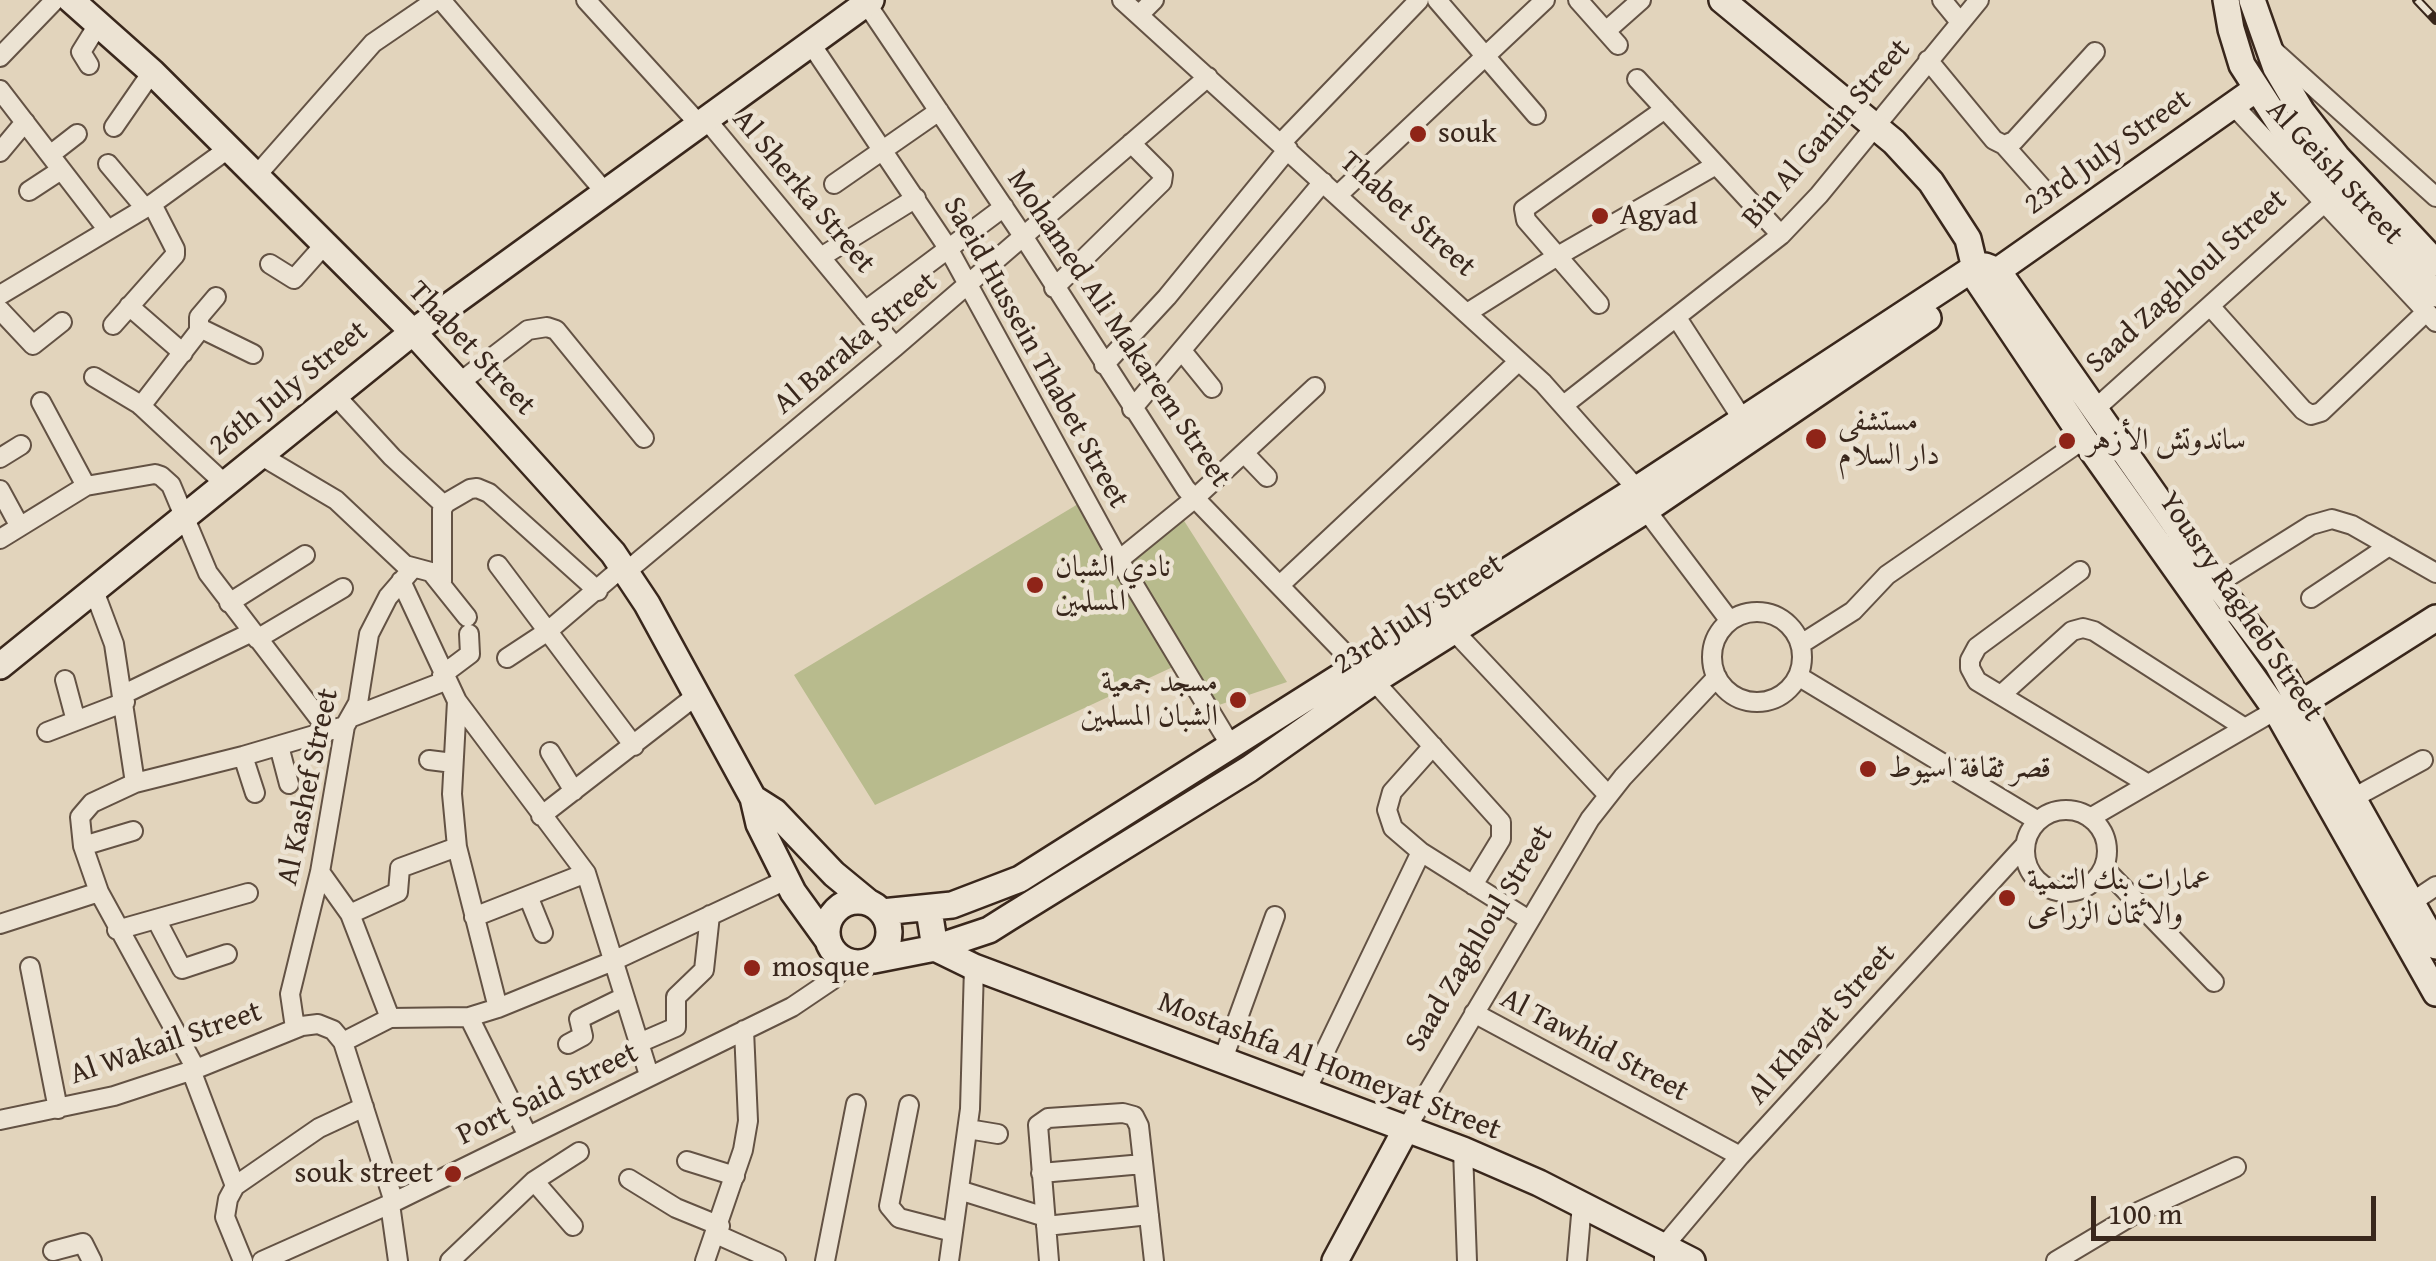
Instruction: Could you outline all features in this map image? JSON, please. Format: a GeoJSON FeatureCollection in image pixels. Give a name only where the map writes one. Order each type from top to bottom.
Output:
{"type":"FeatureCollection","features":[{"type":"Feature","properties":{"kind":"main road","name":"Thabet Street"},"geometry":{"type":"LineString","coordinates":[[71,0],[152,72],[413,332],[625,569],[753,798],[759,824],[786,880],[827,939]]}},
{"type":"Feature","properties":{"kind":"main road","name":"Yousry Ragheb Street"},"geometry":{"type":"LineString","coordinates":[[1722,0],[1874,125],[1913,162],[1946,204],[2084,439],[2276,710],[2436,993]]}},
{"type":"Feature","properties":{"kind":"main road"},"geometry":{"type":"LineString","coordinates":[[2226,0],[2251,105],[2330,167],[2436,264]]}},
{"type":"Feature","properties":{"kind":"main road"},"geometry":{"type":"LineString","coordinates":[[2252,0],[2266,45],[2330,167],[2433,309]]}},
{"type":"Feature","properties":{"kind":"main road","name":"26th July Street"},"geometry":{"type":"LineString","coordinates":[[0,666],[413,332],[867,1]]}},
{"type":"Feature","properties":{"kind":"main road","name":"23rd July Street"},"geometry":{"type":"LineString","coordinates":[[875,907],[929,910],[996,891],[1231,746],[1364,672],[1641,499],[2251,105]]}},
{"type":"Feature","properties":{"kind":"main road","name":"Yousry Ragheb Street"},"geometry":{"type":"LineString","coordinates":[[1984,274],[2094,410],[2216,584],[2277,662],[2436,946]]}},
{"type":"Feature","properties":{"kind":"main road","name":"23rd July Street"},"geometry":{"type":"LineString","coordinates":[[861,961],[936,948],[989,930],[1248,769],[1364,672],[1452,630],[1641,499],[1743,420],[1984,274]]}},
{"type":"Feature","properties":{"kind":"main road"},"geometry":{"type":"LineString","coordinates":[[2302,703],[2436,619]]}},
{"type":"Feature","properties":{"kind":"main road","name":"Thabet Street"},"geometry":{"type":"LineString","coordinates":[[753,798],[775,812],[834,874],[875,907]]}},
{"type":"Feature","properties":{"kind":"main road"},"geometry":{"type":"LineString","coordinates":[[996,891],[1008,918]]}},
{"type":"Feature","properties":{"kind":"main road"},"geometry":{"type":"LineString","coordinates":[[849,902],[875,907],[887,920],[889,938],[881,954],[861,961],[835,954],[827,939],[829,921],[840,906],[849,902]]}},
{"type":"Feature","properties":{"kind":"main road"},"geometry":{"type":"LineString","coordinates":[[929,910],[936,948]]}},
{"type":"Feature","properties":{"kind":"main road","name":"Mostashfa Al Homeyat Street"},"geometry":{"type":"LineString","coordinates":[[936,948],[974,967],[1463,1150],[1582,1204],[1664,1254],[1692,1261]]}},
{"type":"Feature","properties":{"kind":"main road","name":"Saad Zaghloul Street"},"geometry":{"type":"LineString","coordinates":[[1335,1261],[1406,1128]]}},
{"type":"Feature","properties":{"kind":"street"},"geometry":{"type":"LineString","coordinates":[[0,57],[56,0]]}},
{"type":"Feature","properties":{"kind":"street"},"geometry":{"type":"LineString","coordinates":[[256,176],[374,43],[439,0],[604,192]]}},
{"type":"Feature","properties":{"kind":"street","name":"Al Sherka Street"},"geometry":{"type":"LineString","coordinates":[[586,0],[702,121],[895,347]]}},
{"type":"Feature","properties":{"kind":"street","name":"Thabet Street"},"geometry":{"type":"LineString","coordinates":[[1122,0],[1565,404],[1730,621]]}},
{"type":"Feature","properties":{"kind":"street"},"geometry":{"type":"LineString","coordinates":[[1139,15],[1154,0]]}},
{"type":"Feature","properties":{"kind":"street"},"geometry":{"type":"LineString","coordinates":[[1104,365],[1179,282],[1284,146],[1419,0]]}},
{"type":"Feature","properties":{"kind":"street"},"geometry":{"type":"LineString","coordinates":[[1438,0],[1536,115]]}},
{"type":"Feature","properties":{"kind":"street"},"geometry":{"type":"LineString","coordinates":[[1338,195],[1545,0]]}},
{"type":"Feature","properties":{"kind":"street"},"geometry":{"type":"LineString","coordinates":[[1578,0],[1612,38],[1641,0]]}},
{"type":"Feature","properties":{"kind":"street"},"geometry":{"type":"LineString","coordinates":[[1942,0],[1960,22]]}},
{"type":"Feature","properties":{"kind":"street","name":"Bin Al Ganin Street"},"geometry":{"type":"LineString","coordinates":[[1565,404],[1782,235],[1979,0]]}},
{"type":"Feature","properties":{"kind":"street","name":"Mohamed Ali Makarem Street"},"geometry":{"type":"LineString","coordinates":[[867,1],[1194,499],[1364,672],[1502,822],[1501,840],[1473,885]]}},
{"type":"Feature","properties":{"kind":"street"},"geometry":{"type":"LineString","coordinates":[[89,65],[81,52],[99,23]]}},
{"type":"Feature","properties":{"kind":"street","name":"Saeid Hussein Thabet Street"},"geometry":{"type":"LineString","coordinates":[[810,44],[948,248],[1118,560],[1231,746]]}},
{"type":"Feature","properties":{"kind":"street"},"geometry":{"type":"LineString","coordinates":[[2266,45],[2436,197]]}},
{"type":"Feature","properties":{"kind":"street"},"geometry":{"type":"LineString","coordinates":[[2004,145],[2014,141],[2095,52]]}},
{"type":"Feature","properties":{"kind":"street"},"geometry":{"type":"LineString","coordinates":[[1928,60],[1994,140],[2004,145],[2044,190]]}},
{"type":"Feature","properties":{"kind":"street"},"geometry":{"type":"LineString","coordinates":[[114,127],[152,72]]}},
{"type":"Feature","properties":{"kind":"street","name":"Al Baraka Street"},"geometry":{"type":"LineString","coordinates":[[508,658],[598,592],[895,347],[1208,78]]}},
{"type":"Feature","properties":{"kind":"street"},"geometry":{"type":"LineString","coordinates":[[1637,79],[1782,235]]}},
{"type":"Feature","properties":{"kind":"street"},"geometry":{"type":"LineString","coordinates":[[0,90],[107,230]]}},
{"type":"Feature","properties":{"kind":"street","name":"Al Geish Street"},"geometry":{"type":"LineString","coordinates":[[2251,105],[2324,203],[2433,309]]}},
{"type":"Feature","properties":{"kind":"street"},"geometry":{"type":"LineString","coordinates":[[1599,304],[1526,220],[1524,209],[1665,109]]}},
{"type":"Feature","properties":{"kind":"street"},"geometry":{"type":"LineString","coordinates":[[834,184],[940,110]]}},
{"type":"Feature","properties":{"kind":"street"},"geometry":{"type":"LineString","coordinates":[[0,152],[24,122]]}},
{"type":"Feature","properties":{"kind":"street"},"geometry":{"type":"LineString","coordinates":[[29,191],[77,134]]}},
{"type":"Feature","properties":{"kind":"street"},"geometry":{"type":"LineString","coordinates":[[1054,288],[1162,182],[1163,175],[1131,143]]}},
{"type":"Feature","properties":{"kind":"street"},"geometry":{"type":"LineString","coordinates":[[0,295],[148,206],[228,149]]}},
{"type":"Feature","properties":{"kind":"street"},"geometry":{"type":"LineString","coordinates":[[108,164],[148,206],[176,252],[113,325]]}},
{"type":"Feature","properties":{"kind":"street"},"geometry":{"type":"LineString","coordinates":[[1467,313],[1716,165]]}},
{"type":"Feature","properties":{"kind":"street"},"geometry":{"type":"LineString","coordinates":[[1132,408],[1323,182]]}},
{"type":"Feature","properties":{"kind":"street"},"geometry":{"type":"LineString","coordinates":[[821,257],[916,198]]}},
{"type":"Feature","properties":{"kind":"street","name":"Saad Zaghloul Street"},"geometry":{"type":"LineString","coordinates":[[2094,410],[2324,203]]}},
{"type":"Feature","properties":{"kind":"street"},"geometry":{"type":"LineString","coordinates":[[865,310],[1004,207]]}},
{"type":"Feature","properties":{"kind":"street"},"geometry":{"type":"LineString","coordinates":[[270,264],[294,279],[326,244]]}},
{"type":"Feature","properties":{"kind":"street"},"geometry":{"type":"LineString","coordinates":[[199,332],[200,317],[216,297]]}},
{"type":"Feature","properties":{"kind":"street"},"geometry":{"type":"LineString","coordinates":[[129,306],[183,352]]}},
{"type":"Feature","properties":{"kind":"street"},"geometry":{"type":"LineString","coordinates":[[2210,306],[2311,415],[2320,412],[2433,309]]}},
{"type":"Feature","properties":{"kind":"street"},"geometry":{"type":"LineString","coordinates":[[0,310],[33,345],[62,322]]}},
{"type":"Feature","properties":{"kind":"street"},"geometry":{"type":"LineString","coordinates":[[1677,318],[1743,420]]}},
{"type":"Feature","properties":{"kind":"street"},"geometry":{"type":"LineString","coordinates":[[459,383],[528,330],[547,327],[556,330],[644,438]]}},
{"type":"Feature","properties":{"kind":"street"},"geometry":{"type":"LineString","coordinates":[[141,406],[199,332],[204,330],[253,354]]}},
{"type":"Feature","properties":{"kind":"street"},"geometry":{"type":"LineString","coordinates":[[1182,351],[1212,388]]}},
{"type":"Feature","properties":{"kind":"street"},"geometry":{"type":"LineString","coordinates":[[1280,584],[1519,360]]}},
{"type":"Feature","properties":{"kind":"street"},"geometry":{"type":"LineString","coordinates":[[94,377],[141,406],[224,483]]}},
{"type":"Feature","properties":{"kind":"street"},"geometry":{"type":"LineString","coordinates":[[1118,560],[1194,499],[1315,387]]}},
{"type":"Feature","properties":{"kind":"street"},"geometry":{"type":"LineString","coordinates":[[334,394],[444,505],[442,582]]}},
{"type":"Feature","properties":{"kind":"street"},"geometry":{"type":"LineString","coordinates":[[41,402],[86,486]]}},
{"type":"Feature","properties":{"kind":"street"},"geometry":{"type":"LineString","coordinates":[[1800,644],[1854,611],[1887,575],[2084,439]]}},
{"type":"Feature","properties":{"kind":"street"},"geometry":{"type":"LineString","coordinates":[[0,458],[21,446]]}},
{"type":"Feature","properties":{"kind":"street"},"geometry":{"type":"LineString","coordinates":[[1244,453],[1267,478]]}},
{"type":"Feature","properties":{"kind":"street"},"geometry":{"type":"LineString","coordinates":[[260,455],[336,500],[398,560],[407,574],[456,701],[586,873],[649,1075]]}},
{"type":"Feature","properties":{"kind":"street"},"geometry":{"type":"LineString","coordinates":[[0,540],[86,486],[161,476],[172,485],[205,566],[229,602],[255,636],[342,724]]}},
{"type":"Feature","properties":{"kind":"street"},"geometry":{"type":"LineString","coordinates":[[444,505],[470,489],[489,492],[598,592]]}},
{"type":"Feature","properties":{"kind":"street"},"geometry":{"type":"LineString","coordinates":[[0,490],[20,525]]}},
{"type":"Feature","properties":{"kind":"street"},"geometry":{"type":"LineString","coordinates":[[2216,584],[2321,521],[2342,520],[2436,573]]}},
{"type":"Feature","properties":{"kind":"street"},"geometry":{"type":"LineString","coordinates":[[2311,598],[2388,546]]}},
{"type":"Feature","properties":{"kind":"street"},"geometry":{"type":"LineString","coordinates":[[229,602],[305,555]]}},
{"type":"Feature","properties":{"kind":"street"},"geometry":{"type":"LineString","coordinates":[[498,564],[634,746]]}},
{"type":"Feature","properties":{"kind":"street"},"geometry":{"type":"LineString","coordinates":[[2080,571],[1972,653],[1972,675],[2148,784]]}},
{"type":"Feature","properties":{"kind":"street"},"geometry":{"type":"LineString","coordinates":[[235,1186],[194,1070],[98,892],[79,826],[85,809],[135,783],[278,746],[342,724],[444,678],[470,654],[468,626],[442,582],[430,572],[407,574]]}},
{"type":"Feature","properties":{"kind":"street","name":"Al Kashef Street"},"geometry":{"type":"LineString","coordinates":[[295,1028],[290,994],[320,872],[342,724],[358,703],[369,634],[388,598],[407,574]]}},
{"type":"Feature","properties":{"kind":"street"},"geometry":{"type":"LineString","coordinates":[[94,588],[114,644],[135,783]]}},
{"type":"Feature","properties":{"kind":"street"},"geometry":{"type":"LineString","coordinates":[[47,732],[255,636],[343,588]]}},
{"type":"Feature","properties":{"kind":"street"},"geometry":{"type":"LineString","coordinates":[[1753,612],[1787,623],[1800,644],[1802,666],[1798,676],[1778,697],[1750,702],[1725,688],[1713,665],[1715,640],[1730,621],[1753,612]]}},
{"type":"Feature","properties":{"kind":"street"},"geometry":{"type":"LineString","coordinates":[[2001,695],[2072,631],[2082,628],[2094,631],[2245,728]]}},
{"type":"Feature","properties":{"kind":"street"},"geometry":{"type":"LineString","coordinates":[[1452,630],[1608,795]]}},
{"type":"Feature","properties":{"kind":"street"},"geometry":{"type":"LineString","coordinates":[[1798,676],[2038,821]]}},
{"type":"Feature","properties":{"kind":"street","name":"Saad Zaghloul Street"},"geometry":{"type":"LineString","coordinates":[[1406,1128],[1574,844],[1608,795],[1717,677]]}},
{"type":"Feature","properties":{"kind":"street"},"geometry":{"type":"LineString","coordinates":[[65,680],[76,721]]}},
{"type":"Feature","properties":{"kind":"street"},"geometry":{"type":"LineString","coordinates":[[541,816],[697,696]]}},
{"type":"Feature","properties":{"kind":"street"},"geometry":{"type":"LineString","coordinates":[[456,701],[452,794],[457,847],[498,1008]]}},
{"type":"Feature","properties":{"kind":"street"},"geometry":{"type":"LineString","coordinates":[[2090,818],[2276,710]]}},
{"type":"Feature","properties":{"kind":"street"},"geometry":{"type":"LineString","coordinates":[[278,746],[289,784]]}},
{"type":"Feature","properties":{"kind":"street"},"geometry":{"type":"LineString","coordinates":[[1433,746],[1392,792],[1387,810],[1393,828],[1421,852],[1528,920]]}},
{"type":"Feature","properties":{"kind":"street"},"geometry":{"type":"LineString","coordinates":[[550,752],[574,791]]}},
{"type":"Feature","properties":{"kind":"street"},"geometry":{"type":"LineString","coordinates":[[243,756],[254,793]]}},
{"type":"Feature","properties":{"kind":"street"},"geometry":{"type":"LineString","coordinates":[[429,760],[454,763]]}},
{"type":"Feature","properties":{"kind":"street"},"geometry":{"type":"LineString","coordinates":[[2355,798],[2423,760]]}},
{"type":"Feature","properties":{"kind":"street"},"geometry":{"type":"LineString","coordinates":[[2069,810],[2090,818],[2108,846],[2104,868],[2090,886],[2078,891],[2055,891],[2035,878],[2028,868],[2025,845],[2038,821],[2069,810]]}},
{"type":"Feature","properties":{"kind":"street"},"geometry":{"type":"LineString","coordinates":[[83,846],[133,831]]}},
{"type":"Feature","properties":{"kind":"street","name":"Al Khayat Street"},"geometry":{"type":"LineString","coordinates":[[1664,1254],[1740,1156],[2025,845]]}},
{"type":"Feature","properties":{"kind":"street"},"geometry":{"type":"LineString","coordinates":[[350,914],[397,893],[400,868],[457,847]]}},
{"type":"Feature","properties":{"kind":"street"},"geometry":{"type":"LineString","coordinates":[[1305,1092],[1421,852]]}},
{"type":"Feature","properties":{"kind":"street"},"geometry":{"type":"LineString","coordinates":[[2104,868],[2214,982]]}},
{"type":"Feature","properties":{"kind":"street"},"geometry":{"type":"LineString","coordinates":[[320,872],[350,914],[390,1018]]}},
{"type":"Feature","properties":{"kind":"street"},"geometry":{"type":"LineString","coordinates":[[474,917],[586,873]]}},
{"type":"Feature","properties":{"kind":"street"},"geometry":{"type":"LineString","coordinates":[[398,1261],[392,1203],[343,1042],[390,1018],[469,1017],[498,1008],[612,962],[786,880]]}},
{"type":"Feature","properties":{"kind":"street"},"geometry":{"type":"LineString","coordinates":[[2412,902],[2436,886]]}},
{"type":"Feature","properties":{"kind":"street"},"geometry":{"type":"LineString","coordinates":[[0,924],[98,892]]}},
{"type":"Feature","properties":{"kind":"street"},"geometry":{"type":"LineString","coordinates":[[117,930],[248,892]]}},
{"type":"Feature","properties":{"kind":"street"},"geometry":{"type":"LineString","coordinates":[[528,896],[543,933]]}},
{"type":"Feature","properties":{"kind":"street"},"geometry":{"type":"LineString","coordinates":[[639,1043],[676,1027],[676,998],[704,970],[710,915]]}},
{"type":"Feature","properties":{"kind":"street"},"geometry":{"type":"LineString","coordinates":[[1222,1062],[1275,916]]}},
{"type":"Feature","properties":{"kind":"street"},"geometry":{"type":"LineString","coordinates":[[156,919],[183,970],[227,954]]}},
{"type":"Feature","properties":{"kind":"street","name":"Port Said Street"},"geometry":{"type":"LineString","coordinates":[[262,1261],[392,1203],[744,1030],[811,995],[861,961]]}},
{"type":"Feature","properties":{"kind":"street"},"geometry":{"type":"LineString","coordinates":[[30,967],[58,1109]]}},
{"type":"Feature","properties":{"kind":"street"},"geometry":{"type":"LineString","coordinates":[[949,1261],[973,1072],[974,967]]}},
{"type":"Feature","properties":{"kind":"street"},"geometry":{"type":"LineString","coordinates":[[568,1044],[582,1036],[580,1017],[624,997]]}},
{"type":"Feature","properties":{"kind":"street","name":"Al Tawhid Street"},"geometry":{"type":"LineString","coordinates":[[1474,1013],[1740,1156]]}},
{"type":"Feature","properties":{"kind":"street"},"geometry":{"type":"LineString","coordinates":[[469,1017],[528,1136]]}},
{"type":"Feature","properties":{"kind":"street","name":"Al Wakail Street"},"geometry":{"type":"LineString","coordinates":[[0,1120],[114,1096],[194,1070],[295,1028],[318,1024],[332,1030],[343,1042]]}},
{"type":"Feature","properties":{"kind":"street"},"geometry":{"type":"LineString","coordinates":[[706,1261],[748,1121],[744,1030]]}},
{"type":"Feature","properties":{"kind":"street"},"geometry":{"type":"LineString","coordinates":[[825,1261],[856,1104]]}},
{"type":"Feature","properties":{"kind":"street"},"geometry":{"type":"LineString","coordinates":[[909,1104],[888,1206],[899,1218],[953,1232]]}},
{"type":"Feature","properties":{"kind":"street"},"geometry":{"type":"LineString","coordinates":[[243,1261],[226,1217],[228,1199],[235,1186],[319,1128],[364,1107]]}},
{"type":"Feature","properties":{"kind":"street"},"geometry":{"type":"LineString","coordinates":[[1049,1261],[1040,1122],[1048,1118],[1123,1113],[1137,1120],[1154,1261]]}},
{"type":"Feature","properties":{"kind":"street"},"geometry":{"type":"LineString","coordinates":[[968,1128],[998,1134]]}},
{"type":"Feature","properties":{"kind":"street"},"geometry":{"type":"LineString","coordinates":[[1463,1150],[1467,1261]]}},
{"type":"Feature","properties":{"kind":"street"},"geometry":{"type":"LineString","coordinates":[[456,1259],[534,1181],[579,1152]]}},
{"type":"Feature","properties":{"kind":"street"},"geometry":{"type":"LineString","coordinates":[[688,1162],[734,1176]]}},
{"type":"Feature","properties":{"kind":"street"},"geometry":{"type":"LineString","coordinates":[[1042,1174],[1143,1164]]}},
{"type":"Feature","properties":{"kind":"street"},"geometry":{"type":"LineString","coordinates":[[2056,1261],[2138,1212],[2236,1167]]}},
{"type":"Feature","properties":{"kind":"street"},"geometry":{"type":"LineString","coordinates":[[628,1179],[776,1261]]}},
{"type":"Feature","properties":{"kind":"street"},"geometry":{"type":"LineString","coordinates":[[534,1181],[573,1226]]}},
{"type":"Feature","properties":{"kind":"street"},"geometry":{"type":"LineString","coordinates":[[959,1190],[1046,1222],[1148,1215]]}},
{"type":"Feature","properties":{"kind":"street"},"geometry":{"type":"LineString","coordinates":[[1577,1261],[1582,1204]]}},
{"type":"Feature","properties":{"kind":"street"},"geometry":{"type":"LineString","coordinates":[[53,1252],[83,1242],[92,1261]]}},
{"type":"Feature","properties":{"kind":"green space","name":"نادي الشبان المسلمين"},"geometry":{"type":"Polygon","coordinates":[[[1078,504],[1175,666],[875,805],[794,675],[1078,504]]]}},
{"type":"Feature","properties":{"kind":"green space"},"geometry":{"type":"Polygon","coordinates":[[[1181,516],[1287,682],[1213,707],[1125,560],[1181,516]]]}},
{"type":"Feature","properties":{"kind":"railway"},"geometry":{"type":"LineString","coordinates":[[2417,0],[2436,20]]}},
{"type":"Feature","properties":{"kind":"place","name":"souk"},"geometry":{"type":"Point","coordinates":[1418,134]}},
{"type":"Feature","properties":{"kind":"place","name":"Agyad"},"geometry":{"type":"Point","coordinates":[1600,216]}},
{"type":"Feature","properties":{"kind":"place","name":"مستشفى دار السلام"},"geometry":{"type":"Point","coordinates":[1816,439]}},
{"type":"Feature","properties":{"kind":"place","name":"ساندوتش الأزهر"},"geometry":{"type":"Point","coordinates":[2067,441]}},
{"type":"Feature","properties":{"kind":"place","name":"نادي الشبان المسلمين"},"geometry":{"type":"Point","coordinates":[1035,585]}},
{"type":"Feature","properties":{"kind":"place","name":"مسجد جمعية الشبان المسلمين"},"geometry":{"type":"Point","coordinates":[1238,700]}},
{"type":"Feature","properties":{"kind":"place","name":"قصر ثقافة اسيوط"},"geometry":{"type":"Point","coordinates":[1868,769]}},
{"type":"Feature","properties":{"kind":"place","name":"عمارات بنك التنمية والائتمان الزراعى"},"geometry":{"type":"Point","coordinates":[2007,898]}},
{"type":"Feature","properties":{"kind":"place","name":"mosque"},"geometry":{"type":"Point","coordinates":[752,968]}},
{"type":"Feature","properties":{"kind":"place","name":"souk street"},"geometry":{"type":"Point","coordinates":[453,1174]}}]}
